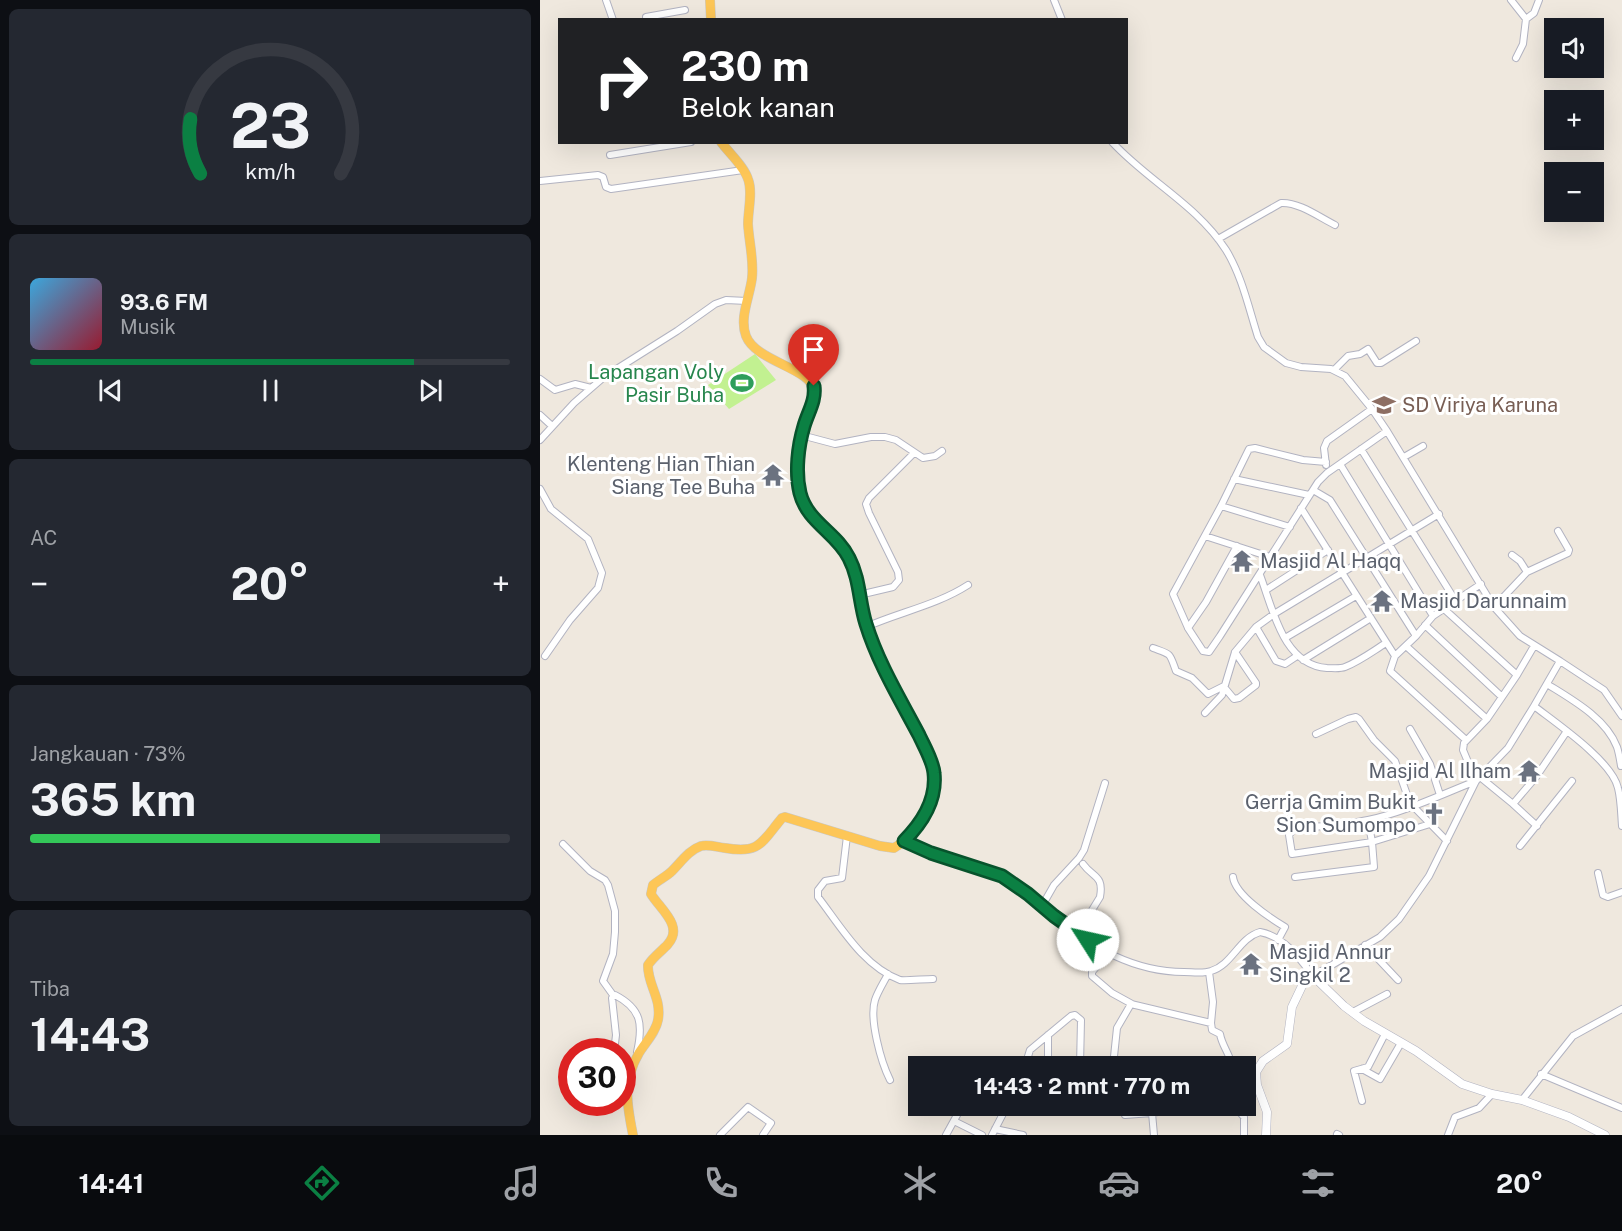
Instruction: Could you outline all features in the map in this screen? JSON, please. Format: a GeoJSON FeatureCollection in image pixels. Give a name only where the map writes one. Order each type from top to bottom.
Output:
{"type":"FeatureCollection","features":[{"type":"Feature","properties":{"kind":"highway"},"geometry":{"type":"LineString","coordinates":[[710,0],[711,18]]}},
{"type":"Feature","properties":{"kind":"highway"},"geometry":{"type":"LineString","coordinates":[[636,1059],[656,1028],[658,1019],[658,1001],[648,965],[669,942],[674,932],[673,923],[651,894],[653,885],[670,873],[687,855],[699,847],[708,846],[744,851],[754,848],[784,817],[886,848],[894,848],[913,832],[933,797],[934,770],[922,741],[887,676],[866,627],[858,582],[849,558],[839,544],[813,518],[802,498],[798,472],[801,435],[814,399],[814,386],[806,378],[753,348],[745,333],[744,325],[752,279],[753,257],[748,225],[749,184],[743,170],[723,144]]}},
{"type":"Feature","properties":{"kind":"highway"},"geometry":{"type":"LineString","coordinates":[[628,1116],[633,1135]]}},
{"type":"Feature","properties":{"kind":"street"},"geometry":{"type":"LineString","coordinates":[[606,0],[612,18]]}},
{"type":"Feature","properties":{"kind":"street"},"geometry":{"type":"LineString","coordinates":[[1054,0],[1061,18]]}},
{"type":"Feature","properties":{"kind":"street"},"geometry":{"type":"LineString","coordinates":[[1511,0],[1526,19]]}},
{"type":"Feature","properties":{"kind":"street"},"geometry":{"type":"LineString","coordinates":[[1516,58],[1522,44],[1526,19],[1534,13],[1539,0]]}},
{"type":"Feature","properties":{"kind":"street"},"geometry":{"type":"LineString","coordinates":[[649,18],[685,10]]}},
{"type":"Feature","properties":{"kind":"street"},"geometry":{"type":"LineString","coordinates":[[1114,144],[1137,166],[1168,189],[1218,239],[1230,258],[1258,337],[1264,347],[1286,363],[1301,368],[1334,370],[1345,376],[1372,408],[1494,607],[1513,630],[1604,690],[1620,706],[1622,716]]}},
{"type":"Feature","properties":{"kind":"street"},"geometry":{"type":"LineString","coordinates":[[610,155],[656,145]]}},
{"type":"Feature","properties":{"kind":"street"},"geometry":{"type":"LineString","coordinates":[[540,181],[598,175],[603,177],[606,187],[611,189],[743,170]]}},
{"type":"Feature","properties":{"kind":"street"},"geometry":{"type":"LineString","coordinates":[[1218,239],[1281,203],[1298,206],[1335,225]]}},
{"type":"Feature","properties":{"kind":"street"},"geometry":{"type":"LineString","coordinates":[[540,440],[591,388],[635,357],[695,320],[715,304],[726,300],[747,301]]}},
{"type":"Feature","properties":{"kind":"street"},"geometry":{"type":"LineString","coordinates":[[1334,370],[1348,357],[1368,349],[1377,363],[1381,363],[1416,340]]}},
{"type":"Feature","properties":{"kind":"street"},"geometry":{"type":"LineString","coordinates":[[540,380],[555,390],[575,384],[591,388]]}},
{"type":"Feature","properties":{"kind":"street"},"geometry":{"type":"LineString","coordinates":[[1327,473],[1324,448],[1327,441],[1372,408]]}},
{"type":"Feature","properties":{"kind":"street"},"geometry":{"type":"LineString","coordinates":[[540,415],[552,426]]}},
{"type":"Feature","properties":{"kind":"street"},"geometry":{"type":"LineString","coordinates":[[1326,462],[1303,460],[1252,448],[1247,453],[1173,594],[1188,628],[1204,652],[1209,652],[1301,508],[1327,473],[1388,431]]}},
{"type":"Feature","properties":{"kind":"street"},"geometry":{"type":"LineString","coordinates":[[801,435],[835,444],[871,437],[885,437],[896,440],[923,458],[942,451]]}},
{"type":"Feature","properties":{"kind":"street"},"geometry":{"type":"LineString","coordinates":[[1404,457],[1423,446]]}},
{"type":"Feature","properties":{"kind":"street"},"geometry":{"type":"LineString","coordinates":[[1361,449],[1455,600]]}},
{"type":"Feature","properties":{"kind":"street"},"geometry":{"type":"LineString","coordinates":[[859,595],[893,587],[899,580],[898,573],[866,504],[869,498],[914,453]]}},
{"type":"Feature","properties":{"kind":"street"},"geometry":{"type":"LineString","coordinates":[[1340,464],[1433,616]]}},
{"type":"Feature","properties":{"kind":"street"},"geometry":{"type":"LineString","coordinates":[[1234,479],[1311,493],[1330,500],[1365,559],[1416,636]]}},
{"type":"Feature","properties":{"kind":"street"},"geometry":{"type":"LineString","coordinates":[[540,489],[551,509],[588,539],[602,573],[598,588],[570,620],[545,656]]}},
{"type":"Feature","properties":{"kind":"street"},"geometry":{"type":"LineString","coordinates":[[1221,506],[1290,527]]}},
{"type":"Feature","properties":{"kind":"street"},"geometry":{"type":"LineString","coordinates":[[1301,508],[1395,656]]}},
{"type":"Feature","properties":{"kind":"street"},"geometry":{"type":"LineString","coordinates":[[1205,713],[1219,699],[1235,652],[1256,627],[1438,514]]}},
{"type":"Feature","properties":{"kind":"street"},"geometry":{"type":"LineString","coordinates":[[1494,607],[1527,572],[1568,553],[1566,543],[1558,531]]}},
{"type":"Feature","properties":{"kind":"street"},"geometry":{"type":"LineString","coordinates":[[1205,536],[1270,557]]}},
{"type":"Feature","properties":{"kind":"street"},"geometry":{"type":"LineString","coordinates":[[1188,628],[1210,595],[1237,546]]}},
{"type":"Feature","properties":{"kind":"street"},"geometry":{"type":"LineString","coordinates":[[1266,591],[1328,550]]}},
{"type":"Feature","properties":{"kind":"street"},"geometry":{"type":"LineString","coordinates":[[1512,555],[1520,561],[1527,572]]}},
{"type":"Feature","properties":{"kind":"street"},"geometry":{"type":"LineString","coordinates":[[1260,575],[1285,638],[1297,656],[1303,660],[1316,667],[1343,668],[1386,643]]}},
{"type":"Feature","properties":{"kind":"street"},"geometry":{"type":"LineString","coordinates":[[1466,740],[1391,671],[1395,656],[1433,616],[1481,584]]}},
{"type":"Feature","properties":{"kind":"street"},"geometry":{"type":"LineString","coordinates":[[866,627],[890,616],[937,601],[968,585]]}},
{"type":"Feature","properties":{"kind":"street"},"geometry":{"type":"LineString","coordinates":[[1285,638],[1356,597]]}},
{"type":"Feature","properties":{"kind":"street"},"geometry":{"type":"LineString","coordinates":[[1443,608],[1517,675]]}},
{"type":"Feature","properties":{"kind":"street"},"geometry":{"type":"LineString","coordinates":[[1303,660],[1371,618]]}},
{"type":"Feature","properties":{"kind":"street"},"geometry":{"type":"LineString","coordinates":[[1425,625],[1502,697]]}},
{"type":"Feature","properties":{"kind":"street"},"geometry":{"type":"LineString","coordinates":[[1256,627],[1276,661],[1285,664],[1297,656]]}},
{"type":"Feature","properties":{"kind":"street"},"geometry":{"type":"LineString","coordinates":[[1406,646],[1487,719]]}},
{"type":"Feature","properties":{"kind":"street"},"geometry":{"type":"LineString","coordinates":[[1534,646],[1487,719],[1466,740],[1463,750],[1478,779],[1514,804],[1537,826]]}},
{"type":"Feature","properties":{"kind":"street"},"geometry":{"type":"LineString","coordinates":[[1153,648],[1167,652],[1171,656],[1176,671],[1180,675],[1192,678],[1208,694],[1224,687]]}},
{"type":"Feature","properties":{"kind":"street"},"geometry":{"type":"LineString","coordinates":[[1224,687],[1234,699],[1239,698],[1256,685],[1235,652]]}},
{"type":"Feature","properties":{"kind":"street"},"geometry":{"type":"LineString","coordinates":[[1266,1135],[1267,1112],[1257,1085],[1256,1072],[1263,1061],[1287,1044],[1292,1007],[1302,986],[1313,976],[1389,928],[1410,906],[1430,876],[1478,779],[1508,748],[1560,661]]}},
{"type":"Feature","properties":{"kind":"street"},"geometry":{"type":"LineString","coordinates":[[1547,684],[1578,704],[1604,727],[1616,746],[1622,766],[1609,770]]}},
{"type":"Feature","properties":{"kind":"street"},"geometry":{"type":"LineString","coordinates":[[1534,706],[1567,731],[1609,770],[1618,787],[1622,826]]}},
{"type":"Feature","properties":{"kind":"street"},"geometry":{"type":"LineString","coordinates":[[1316,734],[1348,719],[1356,717],[1359,719],[1374,740],[1395,761],[1413,807],[1447,841]]}},
{"type":"Feature","properties":{"kind":"street"},"geometry":{"type":"LineString","coordinates":[[1410,729],[1430,764],[1440,795]]}},
{"type":"Feature","properties":{"kind":"street"},"geometry":{"type":"LineString","coordinates":[[1514,804],[1536,777],[1567,731]]}},
{"type":"Feature","properties":{"kind":"street"},"geometry":{"type":"LineString","coordinates":[[1430,825],[1372,842],[1292,854],[1289,835],[1291,830],[1368,820],[1413,807],[1478,779]]}},
{"type":"Feature","properties":{"kind":"street"},"geometry":{"type":"LineString","coordinates":[[1520,846],[1572,781]]}},
{"type":"Feature","properties":{"kind":"street"},"geometry":{"type":"LineString","coordinates":[[1042,906],[1054,885],[1084,850],[1105,783]]}},
{"type":"Feature","properties":{"kind":"street"},"geometry":{"type":"LineString","coordinates":[[1295,877],[1372,868],[1375,865],[1368,820]]}},
{"type":"Feature","properties":{"kind":"street"},"geometry":{"type":"LineString","coordinates":[[848,836],[842,879],[825,881],[819,888],[818,896],[864,956],[877,967],[903,981],[917,978],[933,979]]}},
{"type":"Feature","properties":{"kind":"street"},"geometry":{"type":"LineString","coordinates":[[904,841],[931,853],[1002,876],[1108,953],[1127,962],[1164,972],[1209,972],[1217,969],[1249,937],[1255,933],[1265,933],[1295,954],[1313,976],[1353,1012],[1462,1084],[1492,1094],[1522,1100],[1569,1117],[1605,1135]]}},
{"type":"Feature","properties":{"kind":"street"},"geometry":{"type":"LineString","coordinates":[[563,844],[608,885],[615,911],[615,932],[613,954],[603,981],[613,995],[618,996],[631,1007],[641,1024],[636,1059]]}},
{"type":"Feature","properties":{"kind":"street"},"geometry":{"type":"LineString","coordinates":[[1078,933],[1100,897],[1101,891],[1099,879],[1083,864]]}},
{"type":"Feature","properties":{"kind":"street"},"geometry":{"type":"LineString","coordinates":[[1598,873],[1603,895],[1608,897],[1622,892]]}},
{"type":"Feature","properties":{"kind":"street"},"geometry":{"type":"LineString","coordinates":[[1233,877],[1234,883],[1241,892],[1285,927],[1278,940]]}},
{"type":"Feature","properties":{"kind":"street"},"geometry":{"type":"LineString","coordinates":[[1365,945],[1398,980]]}},
{"type":"Feature","properties":{"kind":"street"},"geometry":{"type":"LineString","coordinates":[[1108,953],[1092,972],[1092,976],[1112,993],[1132,1004],[1211,1023]]}},
{"type":"Feature","properties":{"kind":"street"},"geometry":{"type":"LineString","coordinates":[[1209,972],[1213,1002],[1212,1030],[1221,1034],[1221,1042],[1230,1056]]}},
{"type":"Feature","properties":{"kind":"street"},"geometry":{"type":"LineString","coordinates":[[888,974],[875,1000],[874,1010],[879,1048],[890,1080]]}},
{"type":"Feature","properties":{"kind":"street"},"geometry":{"type":"LineString","coordinates":[[1353,1012],[1387,994]]}},
{"type":"Feature","properties":{"kind":"street"},"geometry":{"type":"LineString","coordinates":[[613,995],[616,1038]]}},
{"type":"Feature","properties":{"kind":"street"},"geometry":{"type":"LineString","coordinates":[[1114,1056],[1117,1028],[1128,1006],[1132,1004]]}},
{"type":"Feature","properties":{"kind":"street"},"geometry":{"type":"LineString","coordinates":[[1522,1100],[1573,1036],[1622,1009]]}},
{"type":"Feature","properties":{"kind":"street"},"geometry":{"type":"LineString","coordinates":[[1028,1056],[1030,1050],[1071,1016],[1078,1016],[1081,1020],[1080,1056]]}},
{"type":"Feature","properties":{"kind":"street"},"geometry":{"type":"LineString","coordinates":[[1362,1101],[1354,1073],[1360,1068],[1367,1068],[1385,1034]]}},
{"type":"Feature","properties":{"kind":"street"},"geometry":{"type":"LineString","coordinates":[[1048,1035],[1048,1056]]}},
{"type":"Feature","properties":{"kind":"street"},"geometry":{"type":"LineString","coordinates":[[1360,1068],[1380,1078],[1401,1042]]}},
{"type":"Feature","properties":{"kind":"street"},"geometry":{"type":"LineString","coordinates":[[1541,1074],[1622,1108]]}},
{"type":"Feature","properties":{"kind":"street"},"geometry":{"type":"LineString","coordinates":[[1448,1135],[1455,1117],[1479,1108],[1492,1094]]}},
{"type":"Feature","properties":{"kind":"street"},"geometry":{"type":"LineString","coordinates":[[720,1135],[748,1107],[771,1123],[763,1135]]}},
{"type":"Feature","properties":{"kind":"street"},"geometry":{"type":"LineString","coordinates":[[946,1135],[957,1116]]}},
{"type":"Feature","properties":{"kind":"street"},"geometry":{"type":"LineString","coordinates":[[1002,1116],[994,1132],[1023,1135]]}},
{"type":"Feature","properties":{"kind":"street"},"geometry":{"type":"LineString","coordinates":[[1152,1116],[1154,1135]]}},
{"type":"Feature","properties":{"kind":"street"},"geometry":{"type":"LineString","coordinates":[[1243,1116],[1244,1135]]}},
{"type":"Feature","properties":{"kind":"street"},"geometry":{"type":"LineString","coordinates":[[954,1121],[982,1135]]}},
{"type":"Feature","properties":{"kind":"green space","name":"Lapangan Voly Pasir Buha"},"geometry":{"type":"Polygon","coordinates":[[[755,354],[776,380],[729,409],[708,385],[755,354]]]}},
{"type":"Feature","properties":{"kind":"place","name":"Lapangan Voly Pasir Buha"},"geometry":{"type":"Point","coordinates":[742,383]}},
{"type":"Feature","properties":{"kind":"place","name":"SD Viriya Karuna"},"geometry":{"type":"Point","coordinates":[1384,405]}},
{"type":"Feature","properties":{"kind":"place","name":"Klenteng Hian Thian Siang Tee Buha"},"geometry":{"type":"Point","coordinates":[773,475]}},
{"type":"Feature","properties":{"kind":"place","name":"Masjid Al Haqq"},"geometry":{"type":"Point","coordinates":[1242,561]}},
{"type":"Feature","properties":{"kind":"place","name":"Masjid Darunnaim"},"geometry":{"type":"Point","coordinates":[1382,601]}},
{"type":"Feature","properties":{"kind":"place","name":"Masjid Al Ilham"},"geometry":{"type":"Point","coordinates":[1529,771]}},
{"type":"Feature","properties":{"kind":"place","name":"Gerrja Gmim Bukit Sion Sumompo"},"geometry":{"type":"Point","coordinates":[1434,814]}},
{"type":"Feature","properties":{"kind":"place","name":"Masjid Annur Singkil 2"},"geometry":{"type":"Point","coordinates":[1251,964]}},
{"type":"Feature","properties":{"kind":"route"},"geometry":{"type":"LineString","coordinates":[[814,386],[814,399],[801,435],[798,457],[799,487],[802,498],[813,518],[839,544],[849,558],[858,582],[860,604],[866,627],[887,676],[922,741],[934,770],[933,797],[921,820],[904,841],[931,853],[1002,876],[1088,940]]}}]}
